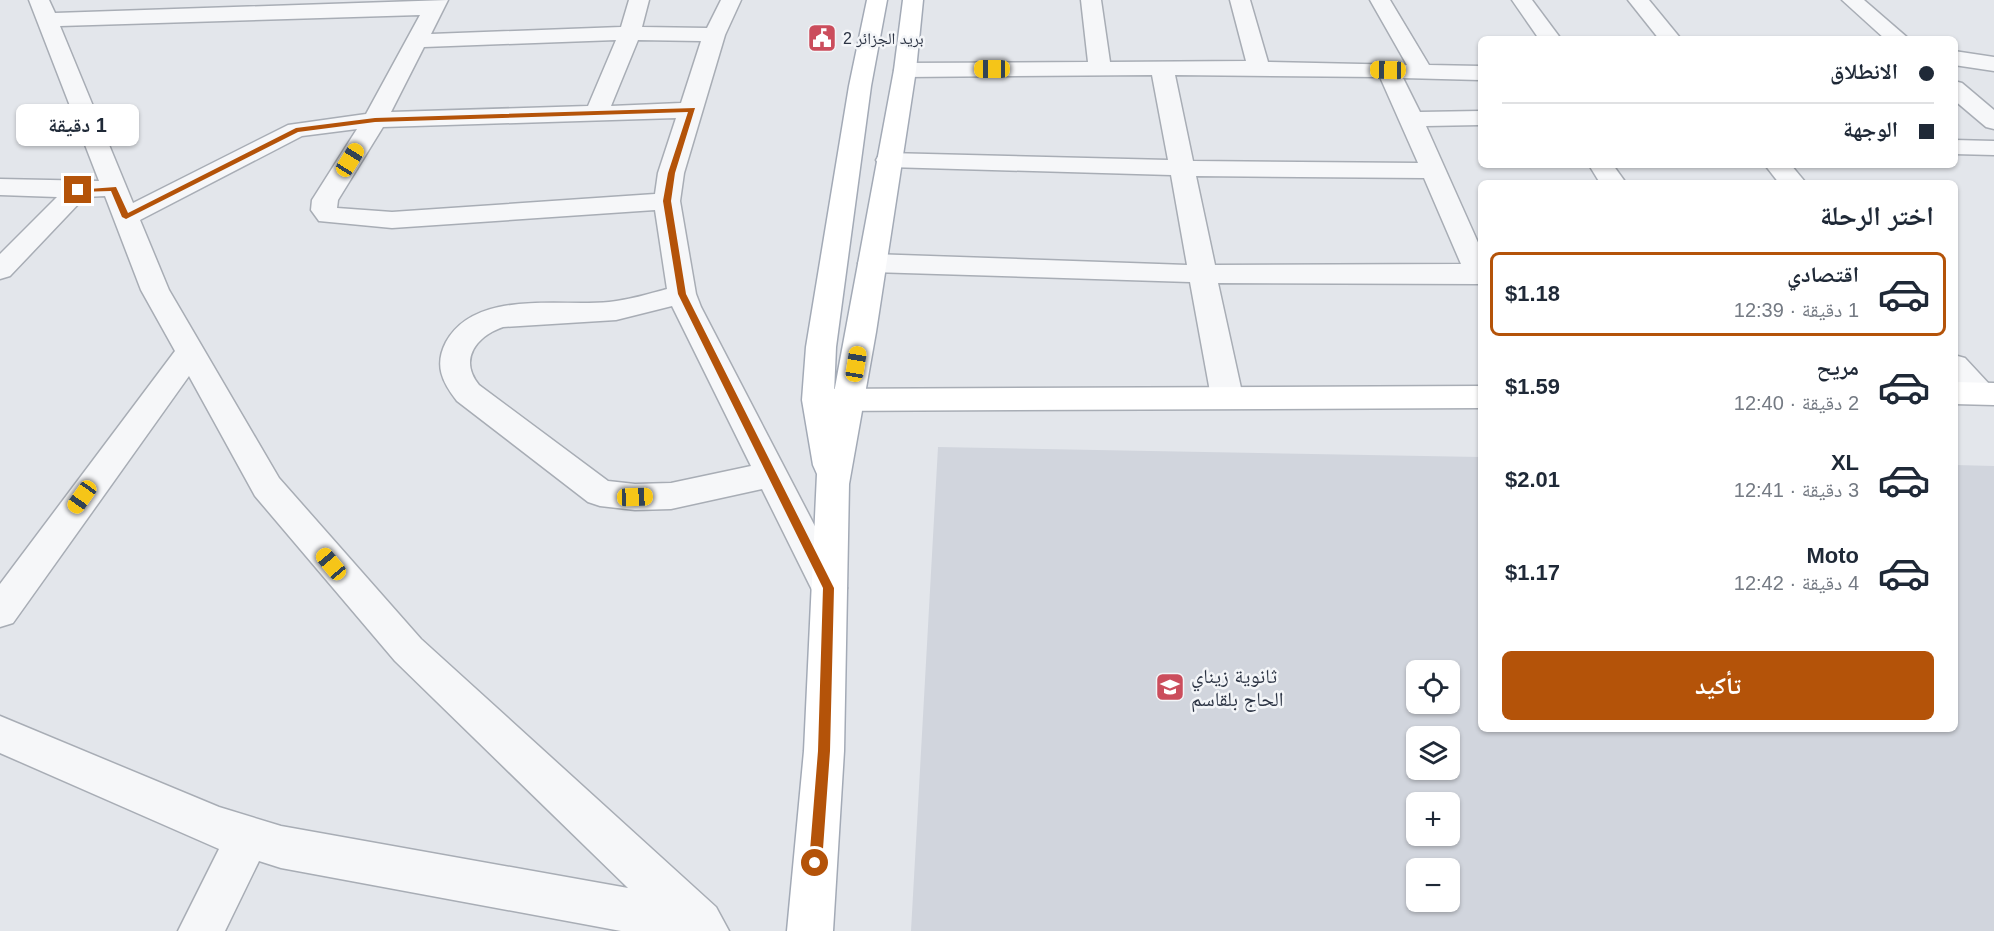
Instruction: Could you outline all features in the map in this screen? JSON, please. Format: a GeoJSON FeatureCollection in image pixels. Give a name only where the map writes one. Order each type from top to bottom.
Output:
{"type":"FeatureCollection","features":[{"type":"Feature","properties":{"kind":"main road"},"geometry":{"type":"LineString","coordinates":[[832,484],[818,400],[821,347],[860,86],[877,0]]}},
{"type":"Feature","properties":{"kind":"main road"},"geometry":{"type":"LineString","coordinates":[[810,931],[824,751],[832,484],[850,399],[888,160],[905,70],[913,0]]}},
{"type":"Feature","properties":{"kind":"main road"},"geometry":{"type":"LineString","coordinates":[[818,400],[1478,397]]}},
{"type":"Feature","properties":{"kind":"street"},"geometry":{"type":"LineString","coordinates":[[597,112],[630,33],[639,0]]}},
{"type":"Feature","properties":{"kind":"street"},"geometry":{"type":"LineString","coordinates":[[731,0],[714,35],[671,173],[667,201],[682,294],[829,588]]}},
{"type":"Feature","properties":{"kind":"street"},"geometry":{"type":"LineString","coordinates":[[1091,0],[1100,69]]}},
{"type":"Feature","properties":{"kind":"street"},"geometry":{"type":"LineString","coordinates":[[1240,0],[1259,69]]}},
{"type":"Feature","properties":{"kind":"street"},"geometry":{"type":"LineString","coordinates":[[1380,0],[1421,70]]}},
{"type":"Feature","properties":{"kind":"street"},"geometry":{"type":"LineString","coordinates":[[1522,0],[1548,36]]}},
{"type":"Feature","properties":{"kind":"street"},"geometry":{"type":"LineString","coordinates":[[1638,0],[1668,36]]}},
{"type":"Feature","properties":{"kind":"street"},"geometry":{"type":"LineString","coordinates":[[1852,0],[1894,36]]}},
{"type":"Feature","properties":{"kind":"street"},"geometry":{"type":"LineString","coordinates":[[436,4],[42,10],[155,290],[267,487],[344,579],[408,650],[703,927]]}},
{"type":"Feature","properties":{"kind":"street"},"geometry":{"type":"LineString","coordinates":[[436,4],[375,120],[325,200],[324,210],[328,215],[392,220],[667,201]]}},
{"type":"Feature","properties":{"kind":"street"},"geometry":{"type":"LineString","coordinates":[[415,41],[630,33],[714,35]]}},
{"type":"Feature","properties":{"kind":"street"},"geometry":{"type":"LineString","coordinates":[[1958,59],[1994,64]]}},
{"type":"Feature","properties":{"kind":"street"},"geometry":{"type":"LineString","coordinates":[[905,70],[1162,68],[1421,70],[1478,73]]}},
{"type":"Feature","properties":{"kind":"street"},"geometry":{"type":"LineString","coordinates":[[1162,68],[1227,397]]}},
{"type":"Feature","properties":{"kind":"street"},"geometry":{"type":"LineString","coordinates":[[1388,70],[1413,119],[1433,171],[1478,270]]}},
{"type":"Feature","properties":{"kind":"street"},"geometry":{"type":"LineString","coordinates":[[1958,91],[1994,122]]}},
{"type":"Feature","properties":{"kind":"street"},"geometry":{"type":"LineString","coordinates":[[0,187],[78,190],[120,202],[296,130],[375,120],[692,110]]}},
{"type":"Feature","properties":{"kind":"street"},"geometry":{"type":"LineString","coordinates":[[1413,119],[1478,118]]}},
{"type":"Feature","properties":{"kind":"street"},"geometry":{"type":"LineString","coordinates":[[1958,147],[1994,148]]}},
{"type":"Feature","properties":{"kind":"street"},"geometry":{"type":"LineString","coordinates":[[888,160],[1183,168],[1433,171]]}},
{"type":"Feature","properties":{"kind":"street"},"geometry":{"type":"LineString","coordinates":[[1780,168],[1790,180]]}},
{"type":"Feature","properties":{"kind":"street"},"geometry":{"type":"LineString","coordinates":[[0,270],[78,190]]}},
{"type":"Feature","properties":{"kind":"street"},"geometry":{"type":"LineString","coordinates":[[872,263],[1202,274],[1478,274]]}},
{"type":"Feature","properties":{"kind":"street"},"geometry":{"type":"LineString","coordinates":[[682,294],[622,311],[523,315],[493,319],[477,325],[459,340],[454,356],[456,379],[468,393],[600,493],[635,497],[671,496],[772,474]]}},
{"type":"Feature","properties":{"kind":"street"},"geometry":{"type":"LineString","coordinates":[[0,612],[190,352]]}},
{"type":"Feature","properties":{"kind":"street"},"geometry":{"type":"LineString","coordinates":[[1958,370],[1976,394]]}},
{"type":"Feature","properties":{"kind":"street"},"geometry":{"type":"LineString","coordinates":[[0,734],[216,827],[281,847],[703,927]]}},
{"type":"Feature","properties":{"kind":"street"},"geometry":{"type":"LineString","coordinates":[[201,931],[248,837]]}},
{"type":"Feature","properties":{"kind":"shaded area","name":"ثانوية زيناي الحاج بلقاسم"},"geometry":{"type":"Polygon","coordinates":[[[938,447],[1478,457],[1478,732],[1958,732],[1958,465],[1994,466],[1994,931],[911,931],[938,447]]]}},
{"type":"Feature","properties":{"kind":"place","name":"بريد الجزائر 2"},"geometry":{"type":"Point","coordinates":[822,38]}},
{"type":"Feature","properties":{"kind":"place","name":"ثانوية زيناي الحاج بلقاسم"},"geometry":{"type":"Point","coordinates":[1170,687]}},
{"type":"Feature","properties":{"kind":"route"},"geometry":{"type":"LineString","coordinates":[[78,190],[113,188],[126,217],[296,130],[375,120],[692,110],[671,173],[667,201],[682,294],[829,588],[824,751],[815,863]]}}]}
